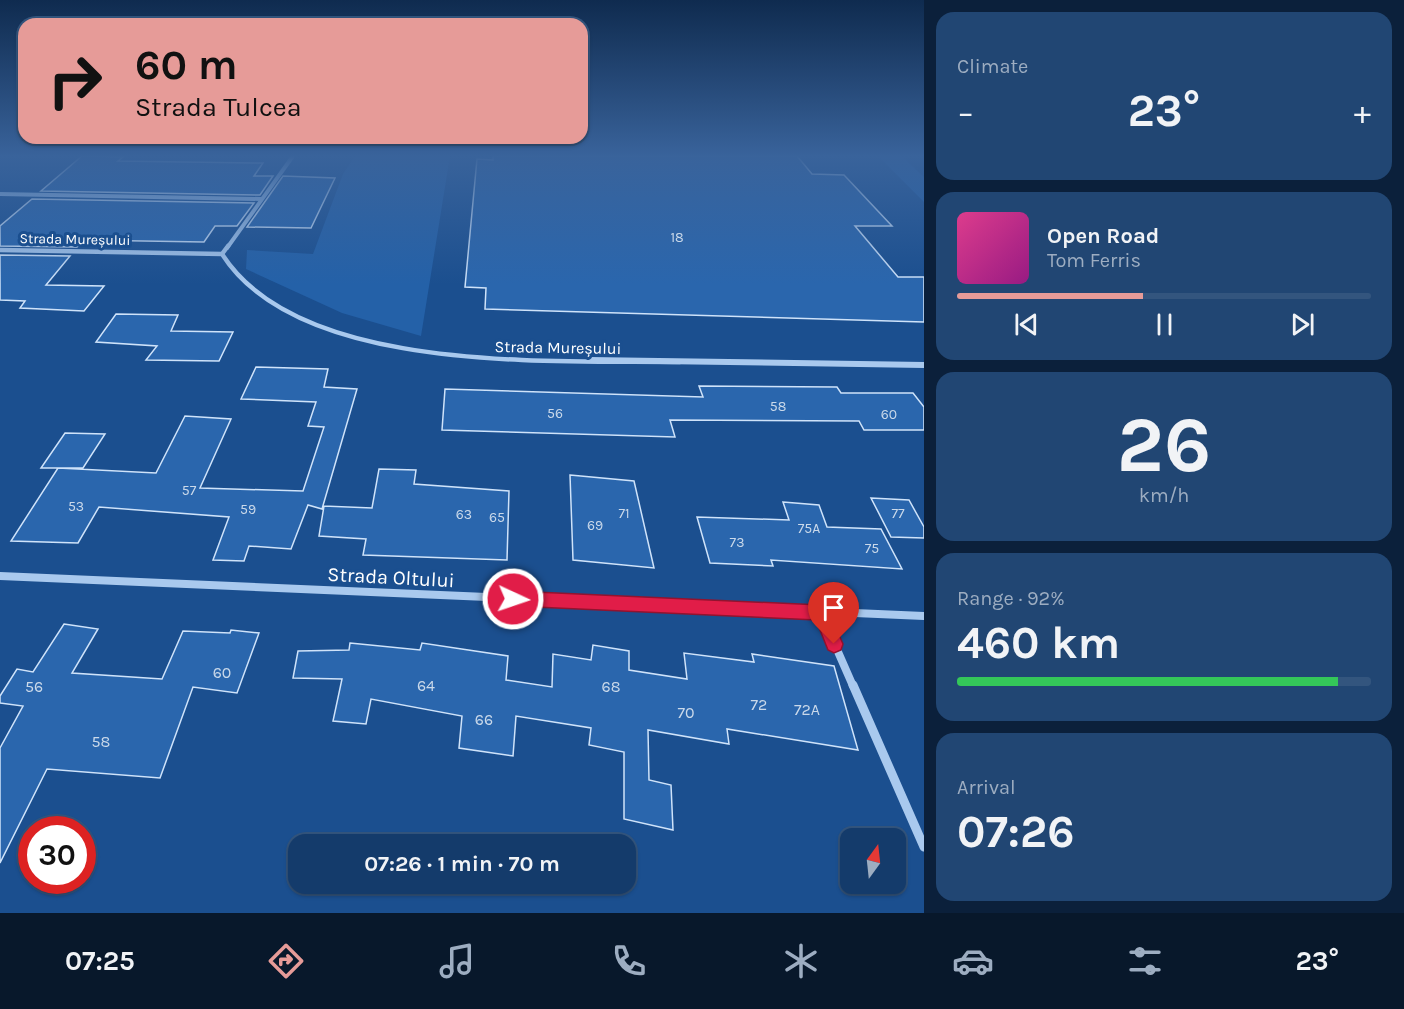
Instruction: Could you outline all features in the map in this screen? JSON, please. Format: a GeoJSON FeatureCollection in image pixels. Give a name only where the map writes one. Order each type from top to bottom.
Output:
{"type":"FeatureCollection","features":[{"type":"Feature","properties":{"kind":"street"},"geometry":{"type":"LineString","coordinates":[[240,199],[261,199]]}},
{"type":"Feature","properties":{"kind":"street"},"geometry":{"type":"LineString","coordinates":[[222,254],[261,199]]}},
{"type":"Feature","properties":{"kind":"street","name":"Strada Mureșului"},"geometry":{"type":"LineString","coordinates":[[0,250],[222,254],[235,276],[266,299],[357,338],[416,352],[481,358],[705,364],[924,365]]}},
{"type":"Feature","properties":{"kind":"street","name":"Strada Oltului"},"geometry":{"type":"LineString","coordinates":[[0,576],[924,616]]}},
{"type":"Feature","properties":{"kind":"street"},"geometry":{"type":"LineString","coordinates":[[821,613],[924,847]]}},
{"type":"Feature","properties":{"kind":"shaded area"},"geometry":{"type":"Polygon","coordinates":[[[334,199],[443,199],[421,336],[342,313],[246,269],[247,250],[313,254],[334,199]]]}},
{"type":"Feature","properties":{"kind":"building"},"geometry":{"type":"Polygon","coordinates":[[[32,199],[254,203],[237,226],[215,226],[204,242],[83,240],[77,247],[0,246],[0,226],[32,199]]]}},
{"type":"Feature","properties":{"kind":"building"},"geometry":{"type":"Polygon","coordinates":[[[267,199],[325,199],[311,228],[247,227],[267,199]]]}},
{"type":"Feature","properties":{"kind":"building"},"geometry":{"type":"Polygon","coordinates":[[[473,199],[866,199],[892,226],[855,226],[898,277],[924,277],[924,322],[485,309],[486,288],[465,287],[473,199]]]}},
{"type":"Feature","properties":{"kind":"building"},"geometry":{"type":"Polygon","coordinates":[[[0,255],[70,256],[46,285],[104,286],[84,311],[20,308],[25,301],[0,300],[0,255]]]}},
{"type":"Feature","properties":{"kind":"building"},"geometry":{"type":"Polygon","coordinates":[[[116,314],[178,315],[171,331],[233,332],[219,361],[146,360],[157,346],[96,342],[116,314]]]}},
{"type":"Feature","properties":{"kind":"building"},"geometry":{"type":"Polygon","coordinates":[[[256,367],[328,369],[324,387],[357,389],[322,509],[308,505],[291,549],[249,546],[244,561],[213,560],[229,517],[99,507],[78,543],[11,541],[58,468],[156,473],[185,416],[231,419],[200,488],[303,491],[324,427],[308,426],[316,402],[241,399],[256,367]]]}},
{"type":"Feature","properties":{"kind":"building"},"geometry":{"type":"Polygon","coordinates":[[[699,386],[837,387],[841,393],[913,393],[924,407],[924,430],[864,430],[859,421],[670,420],[675,437],[442,430],[445,389],[703,397],[699,386]]]}},
{"type":"Feature","properties":{"kind":"building"},"geometry":{"type":"Polygon","coordinates":[[[65,433],[105,434],[83,468],[41,468],[65,433]]]}},
{"type":"Feature","properties":{"kind":"building"},"geometry":{"type":"Polygon","coordinates":[[[379,469],[416,470],[414,484],[509,491],[507,560],[363,555],[366,539],[319,536],[324,506],[372,508],[379,469]]]}},
{"type":"Feature","properties":{"kind":"building"},"geometry":{"type":"Polygon","coordinates":[[[570,475],[634,481],[654,568],[573,560],[570,475]]]}},
{"type":"Feature","properties":{"kind":"building"},"geometry":{"type":"Polygon","coordinates":[[[871,498],[909,500],[924,527],[924,538],[891,537],[871,498]]]}},
{"type":"Feature","properties":{"kind":"building"},"geometry":{"type":"Polygon","coordinates":[[[783,502],[819,505],[827,527],[881,529],[902,569],[771,560],[773,566],[710,563],[697,517],[789,520],[783,502]]]}},
{"type":"Feature","properties":{"kind":"building"},"geometry":{"type":"Polygon","coordinates":[[[64,624],[98,629],[72,673],[162,679],[183,631],[230,633],[231,630],[259,633],[237,693],[193,687],[160,778],[47,769],[24,816],[18,816],[18,827],[0,863],[0,748],[23,706],[0,703],[0,696],[17,669],[33,672],[64,624]]]}},
{"type":"Feature","properties":{"kind":"building"},"geometry":{"type":"Polygon","coordinates":[[[350,643],[420,650],[422,643],[508,656],[506,680],[552,687],[553,654],[591,660],[593,645],[629,651],[629,670],[687,679],[684,653],[754,662],[752,654],[834,666],[858,750],[727,729],[729,744],[648,730],[649,780],[671,785],[673,830],[624,819],[624,752],[589,745],[591,728],[516,716],[513,756],[459,748],[462,716],[371,699],[366,724],[333,721],[342,679],[293,678],[298,651],[349,650],[350,643]]]}},
{"type":"Feature","properties":{"kind":"route"},"geometry":{"type":"LineString","coordinates":[[513,599],[821,613],[834,644]]}}]}
